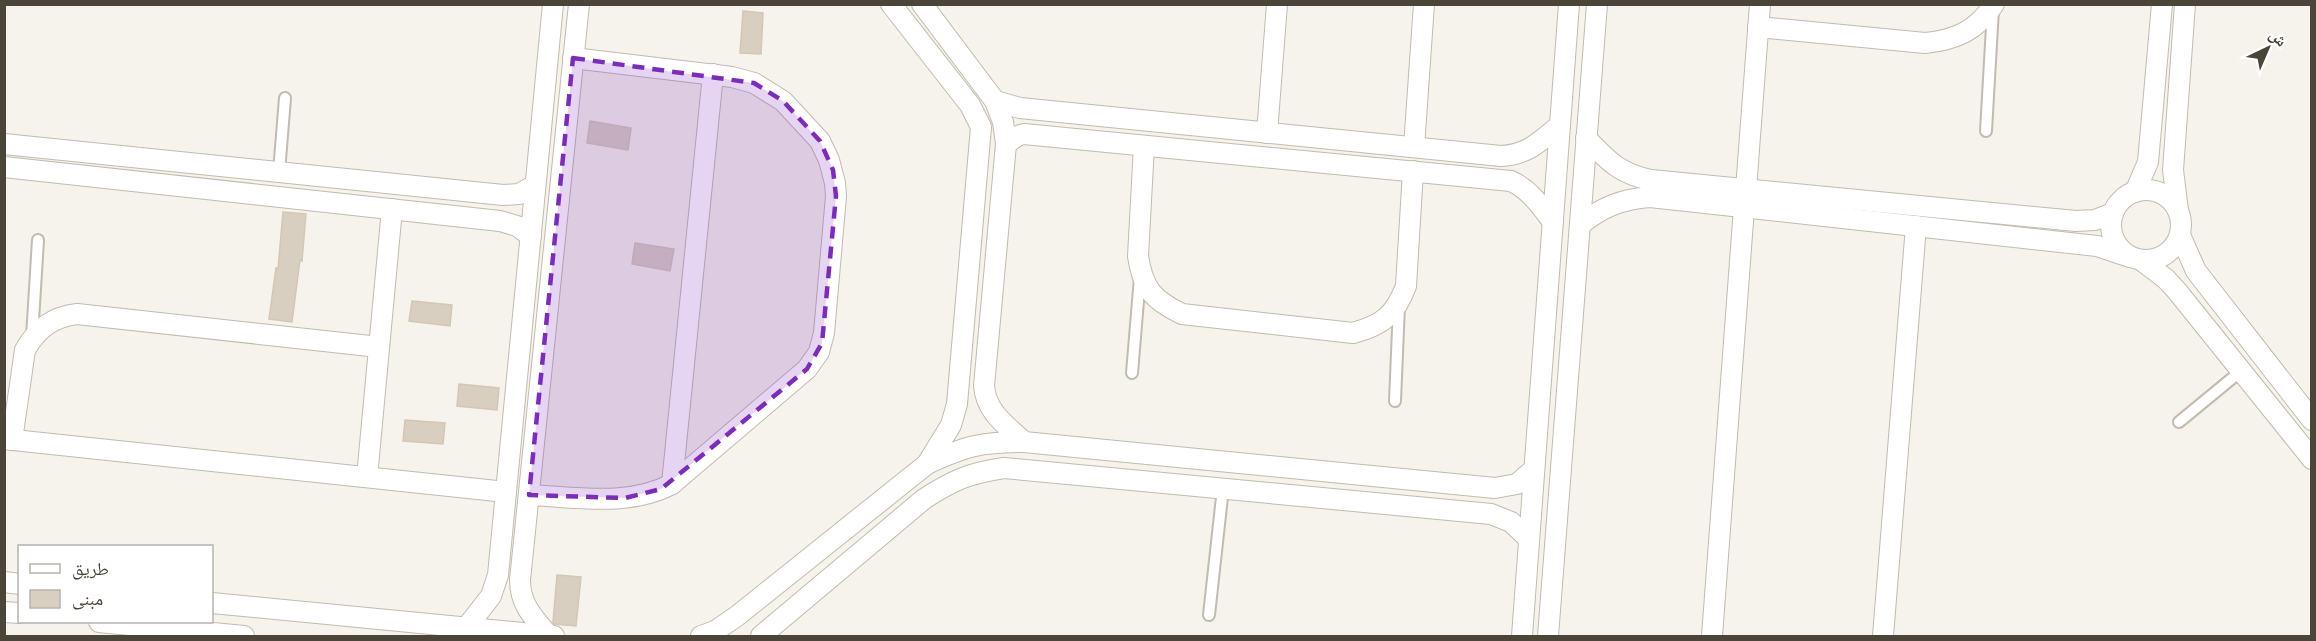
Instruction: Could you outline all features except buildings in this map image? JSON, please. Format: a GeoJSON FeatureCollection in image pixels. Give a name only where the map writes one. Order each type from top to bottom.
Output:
{"type":"FeatureCollection","features":[{"type":"Feature","properties":{"kind":"street"},"geometry":{"type":"LineString","coordinates":[[466,628],[485,605],[496,586],[553,4]]}},
{"type":"Feature","properties":{"kind":"street"},"geometry":{"type":"LineString","coordinates":[[551,636],[524,604],[520,592],[579,4]]}},
{"type":"Feature","properties":{"kind":"street"},"geometry":{"type":"LineString","coordinates":[[891,4],[970,105],[981,127],[957,404],[951,425],[927,465]]}},
{"type":"Feature","properties":{"kind":"street"},"geometry":{"type":"LineString","coordinates":[[922,4],[995,101],[1003,122],[1006,144],[984,386],[989,407],[1024,442]]}},
{"type":"Feature","properties":{"kind":"street"},"geometry":{"type":"LineString","coordinates":[[1267,133],[1277,4]]}},
{"type":"Feature","properties":{"kind":"street"},"geometry":{"type":"LineString","coordinates":[[1414,147],[1424,4]]}},
{"type":"Feature","properties":{"kind":"street"},"geometry":{"type":"LineString","coordinates":[[1522,636],[1569,4]]}},
{"type":"Feature","properties":{"kind":"street"},"geometry":{"type":"LineString","coordinates":[[1548,636],[1597,4]]}},
{"type":"Feature","properties":{"kind":"street"},"geometry":{"type":"LineString","coordinates":[[1712,636],[1760,4]]}},
{"type":"Feature","properties":{"kind":"street"},"geometry":{"type":"LineString","coordinates":[[2135,192],[2148,162],[2162,4]]}},
{"type":"Feature","properties":{"kind":"street"},"geometry":{"type":"LineString","coordinates":[[1745,198],[1916,226],[2097,246],[2136,258],[2158,259],[2177,243],[2180,235],[2173,170],[2185,4]]}},
{"type":"Feature","properties":{"kind":"street"},"geometry":{"type":"LineString","coordinates":[[1758,27],[1925,44],[1946,41],[1965,34],[1981,22],[1994,5]]}},
{"type":"Feature","properties":{"kind":"street"},"geometry":{"type":"LineString","coordinates":[[529,495],[625,498],[651,493],[672,484],[807,369],[819,352],[824,333],[836,196],[830,160],[820,141],[774,94],[743,79],[573,58]]}},
{"type":"Feature","properties":{"kind":"street"},"geometry":{"type":"LineString","coordinates":[[672,484],[713,74]]}},
{"type":"Feature","properties":{"kind":"street"},"geometry":{"type":"LineString","coordinates":[[995,101],[1020,108],[1501,156],[1528,151],[1560,125]]}},
{"type":"Feature","properties":{"kind":"street"},"geometry":{"type":"LineString","coordinates":[[1006,144],[1024,134],[1498,179],[1523,186],[1553,222]]}},
{"type":"Feature","properties":{"kind":"street"},"geometry":{"type":"LineString","coordinates":[[2151,135],[2175,138]]}},
{"type":"Feature","properties":{"kind":"street"},"geometry":{"type":"LineString","coordinates":[[1586,138],[1618,169],[1651,189],[1745,198],[2085,222],[2105,218],[2113,213]]}},
{"type":"Feature","properties":{"kind":"street"},"geometry":{"type":"LineString","coordinates":[[4,144],[503,195],[519,194],[535,185]]}},
{"type":"Feature","properties":{"kind":"street"},"geometry":{"type":"LineString","coordinates":[[1144,146],[1138,256],[1141,274],[1149,291],[1161,304],[1182,314],[1353,333],[1371,328],[1387,318],[1399,304],[1406,286],[1413,171]]}},
{"type":"Feature","properties":{"kind":"street"},"geometry":{"type":"LineString","coordinates":[[1498,179],[1501,156]]}},
{"type":"Feature","properties":{"kind":"street"},"geometry":{"type":"LineString","coordinates":[[4,167],[509,223],[531,236]]}},
{"type":"Feature","properties":{"kind":"street"},"geometry":{"type":"LineString","coordinates":[[1580,225],[1595,213],[1612,204],[1651,189]]}},
{"type":"Feature","properties":{"kind":"street"},"geometry":{"type":"LineString","coordinates":[[2178,211],[2165,196],[2156,191],[2135,192],[2122,200],[2113,213],[2111,222],[2113,238],[2123,252],[2136,258],[2166,279],[2312,459]]}},
{"type":"Feature","properties":{"kind":"street"},"geometry":{"type":"LineString","coordinates":[[367,477],[392,209]]}},
{"type":"Feature","properties":{"kind":"street"},"geometry":{"type":"LineString","coordinates":[[2054,241],[2056,219]]}},
{"type":"Feature","properties":{"kind":"street"},"geometry":{"type":"LineString","coordinates":[[1883,636],[1916,226]]}},
{"type":"Feature","properties":{"kind":"street"},"geometry":{"type":"LineString","coordinates":[[2180,235],[2190,260],[2312,420]]}},
{"type":"Feature","properties":{"kind":"street"},"geometry":{"type":"LineString","coordinates":[[2189,305],[2210,288]]}},
{"type":"Feature","properties":{"kind":"street"},"geometry":{"type":"LineString","coordinates":[[379,347],[76,314],[52,320],[41,328],[25,350],[8,440],[506,492]]}},
{"type":"Feature","properties":{"kind":"street"},"geometry":{"type":"LineString","coordinates":[[1542,373],[1568,375]]}},
{"type":"Feature","properties":{"kind":"street"},"geometry":{"type":"LineString","coordinates":[[701,636],[715,631],[737,616],[927,465],[957,449],[990,442],[1024,442],[1495,488],[1517,484],[1534,469]]}},
{"type":"Feature","properties":{"kind":"street"},"geometry":{"type":"LineString","coordinates":[[761,636],[924,500],[948,483],[975,472],[1004,468],[1034,469],[1491,514],[1511,522],[1529,539]]}},
{"type":"Feature","properties":{"kind":"street"},"geometry":{"type":"LineString","coordinates":[[824,546],[842,568]]}},
{"type":"Feature","properties":{"kind":"street"},"geometry":{"type":"LineString","coordinates":[[213,603],[551,636]]}},
{"type":"Feature","properties":{"kind":"street"},"geometry":{"type":"LineString","coordinates":[[118,623],[244,636]]}},
{"type":"Feature","properties":{"kind":"lane"},"geometry":{"type":"LineString","coordinates":[[1986,131],[1994,5]]}},
{"type":"Feature","properties":{"kind":"lane"},"geometry":{"type":"LineString","coordinates":[[279,172],[285,98]]}},
{"type":"Feature","properties":{"kind":"lane"},"geometry":{"type":"LineString","coordinates":[[32,338],[38,240]]}},
{"type":"Feature","properties":{"kind":"lane"},"geometry":{"type":"LineString","coordinates":[[1132,373],[1141,274]]}},
{"type":"Feature","properties":{"kind":"lane"},"geometry":{"type":"LineString","coordinates":[[1395,401],[1399,304]]}},
{"type":"Feature","properties":{"kind":"lane"},"geometry":{"type":"LineString","coordinates":[[2179,422],[2241,370]]}},
{"type":"Feature","properties":{"kind":"lane"},"geometry":{"type":"LineString","coordinates":[[1209,615],[1223,488]]}},
{"type":"Feature","properties":{"kind":"highlighted area"},"geometry":{"type":"Polygon","coordinates":[[[573,58],[754,83],[783,101],[820,141],[833,170],[836,196],[822,343],[807,369],[661,489],[625,498],[529,495],[573,58]]]}}]}
